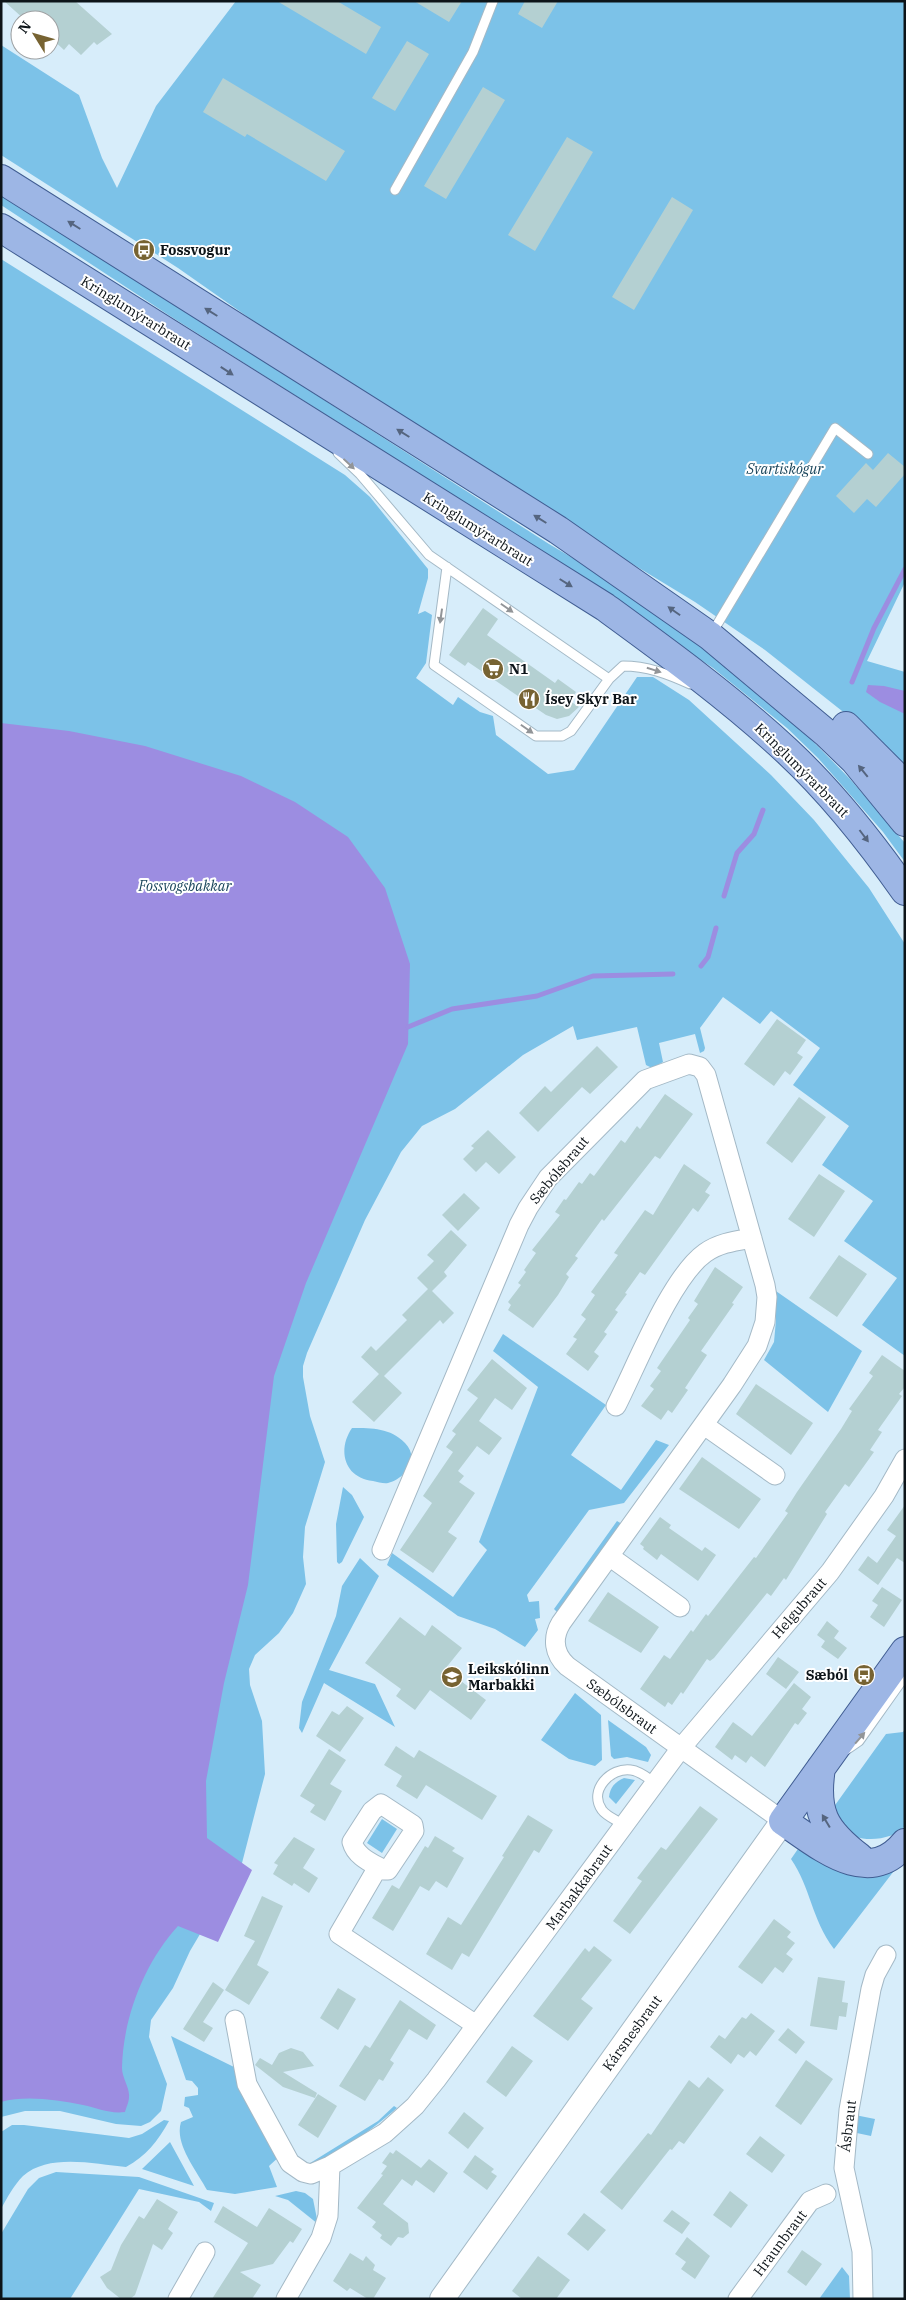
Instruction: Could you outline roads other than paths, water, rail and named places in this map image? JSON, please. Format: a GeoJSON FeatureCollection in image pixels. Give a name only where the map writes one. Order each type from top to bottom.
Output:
{"type":"FeatureCollection","features":[{"type":"Feature","properties":{"kind":"main road"},"geometry":{"type":"LineString","coordinates":[[1,178],[558,530],[719,642],[848,754],[905,822]]}},
{"type":"Feature","properties":{"kind":"main road","name":"Kringlumýrarbraut"},"geometry":{"type":"LineString","coordinates":[[1,228],[605,607],[731,702],[788,752],[853,822],[905,891]]}},
{"type":"Feature","properties":{"kind":"main road"},"geometry":{"type":"LineString","coordinates":[[719,642],[768,664],[804,689],[837,718],[905,785]]}},
{"type":"Feature","properties":{"kind":"main road","name":"Kársnesbraut"},"geometry":{"type":"LineString","coordinates":[[783,1821],[905,1651]]}},
{"type":"Feature","properties":{"kind":"main road"},"geometry":{"type":"LineString","coordinates":[[822,1768],[818,1792],[821,1814],[843,1844],[874,1864]]}},
{"type":"Feature","properties":{"kind":"main road"},"geometry":{"type":"LineString","coordinates":[[783,1821],[841,1858],[855,1862],[874,1864],[882,1862],[893,1856],[905,1843]]}},
{"type":"Feature","properties":{"kind":"street","name":"Sæbólsbraut"},"geometry":{"type":"LineString","coordinates":[[382,1550],[528,1208],[548,1178],[594,1129],[645,1080],[689,1064],[695,1065],[704,1071],[765,1285],[765,1322],[757,1346],[750,1357],[704,1425],[558,1629],[555,1642],[558,1655],[567,1666],[783,1821]]}},
{"type":"Feature","properties":{"kind":"street"},"geometry":{"type":"LineString","coordinates":[[616,1406],[674,1289],[695,1262],[721,1244],[752,1238]]}},
{"type":"Feature","properties":{"kind":"street"},"geometry":{"type":"LineString","coordinates":[[704,1425],[775,1475]]}},
{"type":"Feature","properties":{"kind":"street","name":"Helgubraut"},"geometry":{"type":"LineString","coordinates":[[681,1748],[830,1572],[884,1496],[905,1459]]}},
{"type":"Feature","properties":{"kind":"street"},"geometry":{"type":"LineString","coordinates":[[609,1556],[680,1607]]}},
{"type":"Feature","properties":{"kind":"street","name":"Marbakkabraut"},"geometry":{"type":"LineString","coordinates":[[235,2020],[247,2084],[290,2163],[302,2172],[311,2174],[330,2166],[385,2133],[415,2106],[681,1748]]}},
{"type":"Feature","properties":{"kind":"street","name":"Kársnesbraut"},"geometry":{"type":"LineString","coordinates":[[442,2299],[783,1821]]}},
{"type":"Feature","properties":{"kind":"street"},"geometry":{"type":"LineString","coordinates":[[378,1867],[340,1934],[476,2025]]}},
{"type":"Feature","properties":{"kind":"street","name":"Ásbraut"},"geometry":{"type":"LineString","coordinates":[[863,2299],[862,2251],[845,2180],[844,2146],[871,1990],[875,1975],[886,1955]]}},
{"type":"Feature","properties":{"kind":"street"},"geometry":{"type":"LineString","coordinates":[[286,2299],[321,2238],[328,2216],[330,2166]]}},
{"type":"Feature","properties":{"kind":"street","name":"Hraunbraut"},"geometry":{"type":"LineString","coordinates":[[738,2299],[810,2201],[826,2194]]}},
{"type":"Feature","properties":{"kind":"street"},"geometry":{"type":"LineString","coordinates":[[178,2299],[205,2252]]}},
{"type":"Feature","properties":{"kind":"lane"},"geometry":{"type":"LineString","coordinates":[[395,190],[473,52],[493,1]]}},
{"type":"Feature","properties":{"kind":"lane"},"geometry":{"type":"LineString","coordinates":[[301,418],[360,474],[429,555],[609,679]]}},
{"type":"Feature","properties":{"kind":"lane"},"geometry":{"type":"LineString","coordinates":[[719,642],[835,428],[868,454]]}},
{"type":"Feature","properties":{"kind":"lane"},"geometry":{"type":"LineString","coordinates":[[447,567],[434,665],[536,736],[562,736],[571,732],[609,679],[623,666],[640,666],[676,678],[731,702]]}},
{"type":"Feature","properties":{"kind":"lane","name":"Kársnesbraut"},"geometry":{"type":"LineString","coordinates":[[822,1768],[859,1741],[905,1676]]}},
{"type":"Feature","properties":{"kind":"lane"},"geometry":{"type":"LineString","coordinates":[[624,1825],[602,1810],[598,1799],[599,1786],[619,1771],[632,1770],[655,1783]]}},
{"type":"Feature","properties":{"kind":"waterway"},"geometry":{"type":"LineString","coordinates":[[852,682],[874,628],[905,569]]}},
{"type":"Feature","properties":{"kind":"waterway"},"geometry":{"type":"LineString","coordinates":[[724,896],[737,853],[754,834],[763,810]]}},
{"type":"Feature","properties":{"kind":"waterway"},"geometry":{"type":"LineString","coordinates":[[701,966],[708,957],[716,928]]}},
{"type":"Feature","properties":{"kind":"waterway"},"geometry":{"type":"LineString","coordinates":[[408,1027],[452,1009],[537,996],[593,976],[673,974]]}},
{"type":"Feature","properties":{"kind":"place","name":"Fossvogur"},"geometry":{"type":"Point","coordinates":[144,250]}},
{"type":"Feature","properties":{"kind":"place","name":"N1"},"geometry":{"type":"Point","coordinates":[493,669]}},
{"type":"Feature","properties":{"kind":"place","name":"Ísey Skyr Bar"},"geometry":{"type":"Point","coordinates":[529,699]}},
{"type":"Feature","properties":{"kind":"place","name":"Sæból"},"geometry":{"type":"Point","coordinates":[864,1675]}},
{"type":"Feature","properties":{"kind":"place","name":"Leikskólinn Marbakki"},"geometry":{"type":"Point","coordinates":[452,1677]}},
{"type":"Feature","properties":{"kind":"park label","name":"Svartiskógur"},"geometry":{"type":"Point","coordinates":[785,469]}},
{"type":"Feature","properties":{"kind":"park label","name":"Fossvogsbakkar"},"geometry":{"type":"Point","coordinates":[185,886]}}]}
